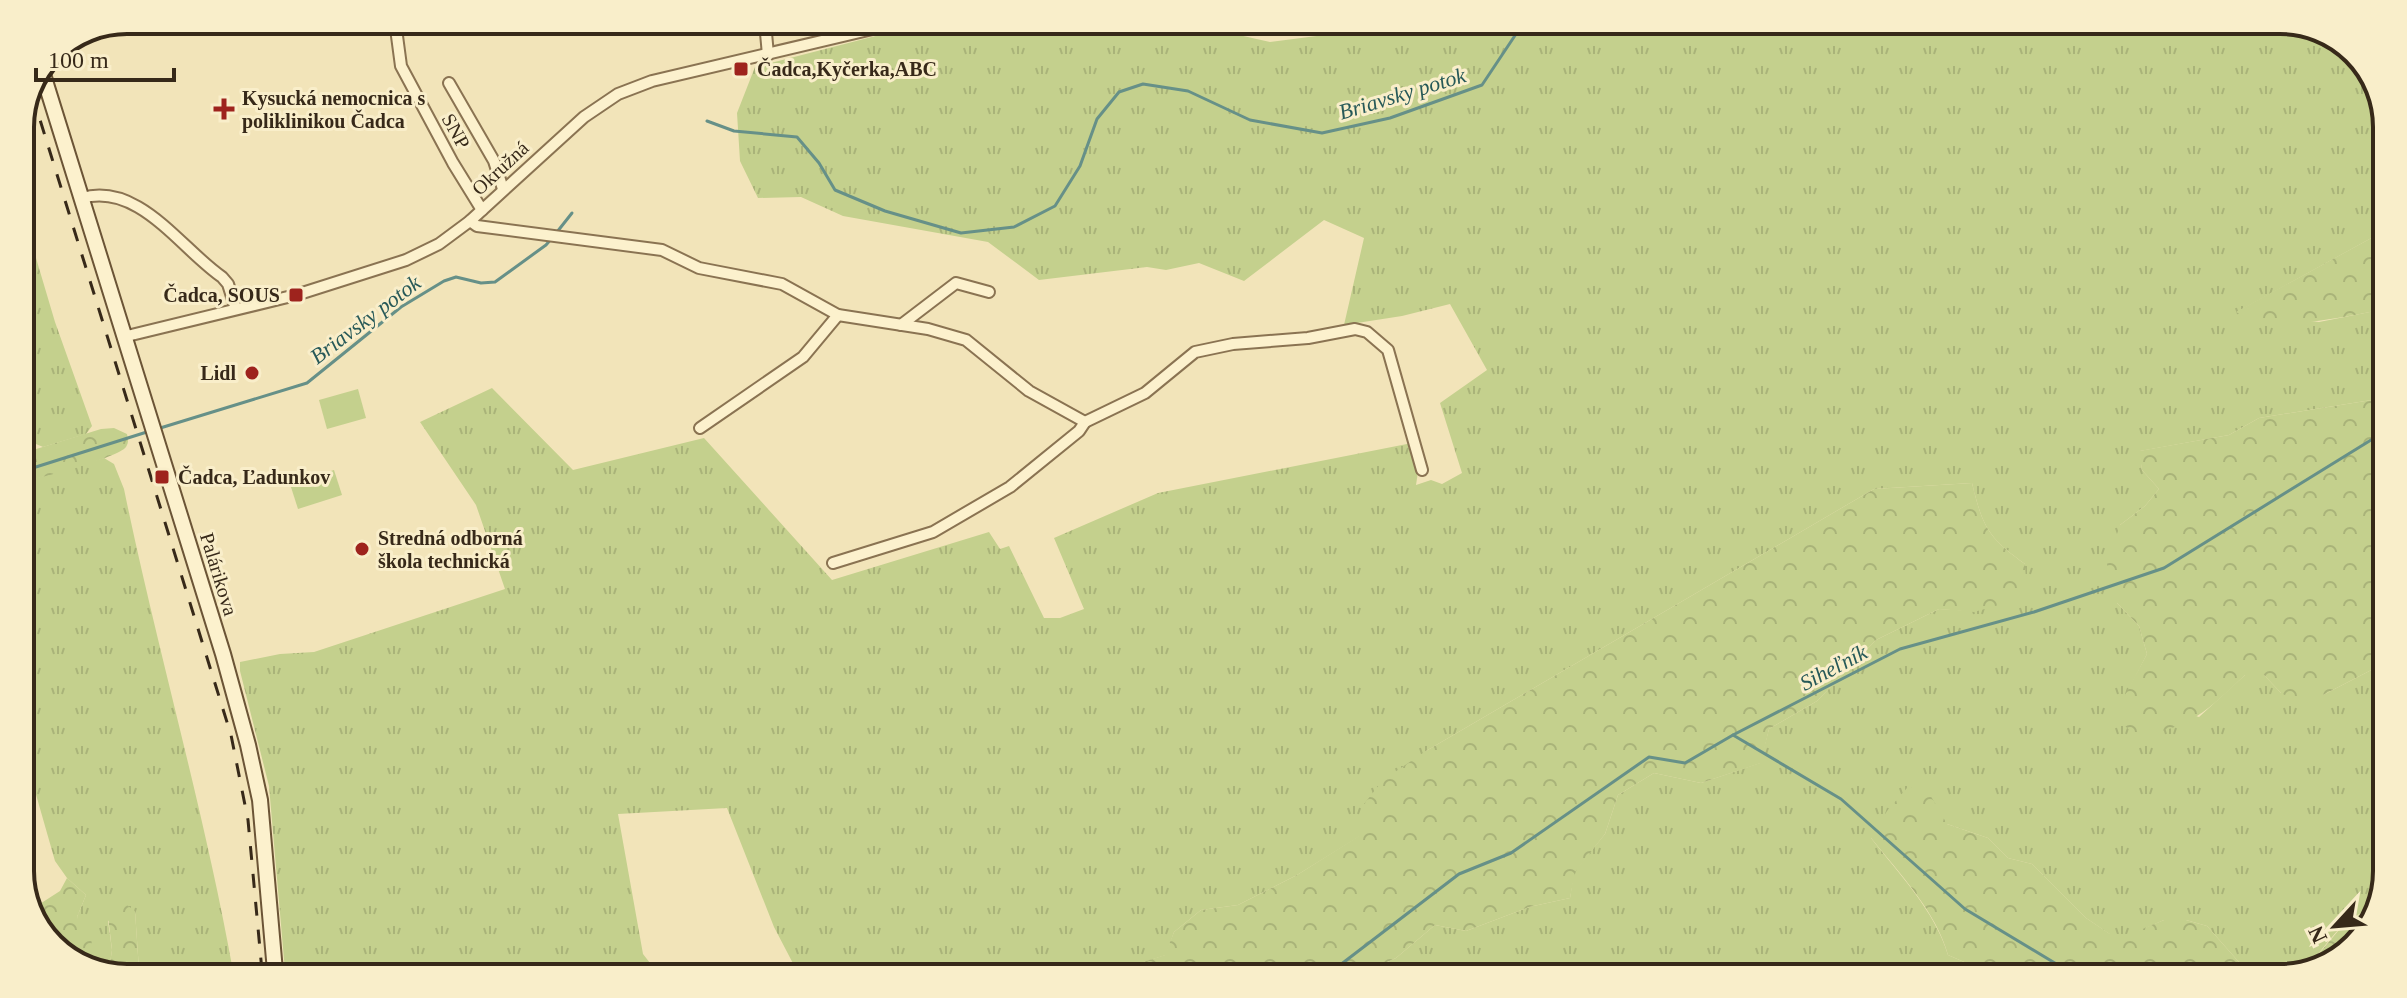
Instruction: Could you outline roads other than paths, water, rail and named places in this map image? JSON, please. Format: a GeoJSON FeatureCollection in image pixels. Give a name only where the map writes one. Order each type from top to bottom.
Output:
{"type":"FeatureCollection","features":[{"type":"Feature","properties":{"kind":"main road","name":"Palárikova"},"geometry":{"type":"LineString","coordinates":[[46,83],[248,745],[260,800],[274,964]]}},
{"type":"Feature","properties":{"kind":"street","name":"SNP"},"geometry":{"type":"LineString","coordinates":[[397,34],[401,66],[482,210]]}},
{"type":"Feature","properties":{"kind":"street"},"geometry":{"type":"LineString","coordinates":[[766,34],[768,55]]}},
{"type":"Feature","properties":{"kind":"street","name":"Okružná"},"geometry":{"type":"LineString","coordinates":[[123,337],[296,295],[406,260],[439,244],[470,221],[584,117],[618,94],[652,81],[768,55],[836,34]]}},
{"type":"Feature","properties":{"kind":"street","name":"SNP"},"geometry":{"type":"LineString","coordinates":[[449,83],[494,161],[503,189]]}},
{"type":"Feature","properties":{"kind":"street"},"geometry":{"type":"LineString","coordinates":[[82,198],[98,194],[109,196],[142,209],[222,277],[228,284],[236,309]]}},
{"type":"Feature","properties":{"kind":"street"},"geometry":{"type":"LineString","coordinates":[[470,221],[477,226],[662,250],[699,268],[782,284],[838,315],[928,329],[966,340],[1029,391],[1085,422]]}},
{"type":"Feature","properties":{"kind":"street"},"geometry":{"type":"LineString","coordinates":[[901,325],[956,283],[989,292]]}},
{"type":"Feature","properties":{"kind":"street"},"geometry":{"type":"LineString","coordinates":[[700,428],[803,357],[838,315]]}},
{"type":"Feature","properties":{"kind":"street"},"geometry":{"type":"LineString","coordinates":[[833,563],[933,532],[1010,487],[1079,431],[1085,422],[1145,393],[1195,352],[1233,344],[1308,338],[1355,329],[1367,332],[1388,350],[1422,470]]}},
{"type":"Feature","properties":{"kind":"waterway","name":"Briavsky potok"},"geometry":{"type":"LineString","coordinates":[[707,121],[734,131],[797,137],[819,163],[835,190],[885,211],[961,233],[1014,227],[1055,206],[1080,166],[1097,119],[1119,92],[1143,84],[1188,91],[1250,120],[1322,133],[1390,118],[1482,85],[1516,34]]}},
{"type":"Feature","properties":{"kind":"waterway","name":"Briavsky potok"},"geometry":{"type":"LineString","coordinates":[[557,232],[572,213]]}},
{"type":"Feature","properties":{"kind":"waterway","name":"Briavsky potok"},"geometry":{"type":"LineString","coordinates":[[157,429],[307,383],[401,307],[444,281],[456,277],[481,283],[495,282],[552,238]]}},
{"type":"Feature","properties":{"kind":"waterway","name":"Briavsky potok"},"geometry":{"type":"LineString","coordinates":[[34,468],[150,431]]}},
{"type":"Feature","properties":{"kind":"waterway","name":"Siheľník"},"geometry":{"type":"LineString","coordinates":[[1341,964],[1459,874],[1511,853],[1649,757],[1685,763],[1900,649],[2034,612],[2164,568],[2373,439]]}},
{"type":"Feature","properties":{"kind":"waterway"},"geometry":{"type":"LineString","coordinates":[[1733,735],[1841,799],[1965,909],[2056,964]]}},
{"type":"Feature","properties":{"kind":"railway"},"geometry":{"type":"LineString","coordinates":[[36,108],[231,735],[248,820],[261,964]]}},
{"type":"Feature","properties":{"kind":"place","name":"Čadca,Kyčerka,ABC"},"geometry":{"type":"Point","coordinates":[741,69]}},
{"type":"Feature","properties":{"kind":"place","name":"Kysucká nemocnica s poliklinikou Čadca"},"geometry":{"type":"Point","coordinates":[224,109]}},
{"type":"Feature","properties":{"kind":"place","name":"Čadca, SOUS"},"geometry":{"type":"Point","coordinates":[296,295]}},
{"type":"Feature","properties":{"kind":"place","name":"Lidl"},"geometry":{"type":"Point","coordinates":[252,373]}},
{"type":"Feature","properties":{"kind":"place","name":"Čadca, Ľadunkov"},"geometry":{"type":"Point","coordinates":[162,477]}},
{"type":"Feature","properties":{"kind":"place","name":"Stredná odborná škola technická"},"geometry":{"type":"Point","coordinates":[362,549]}}]}
